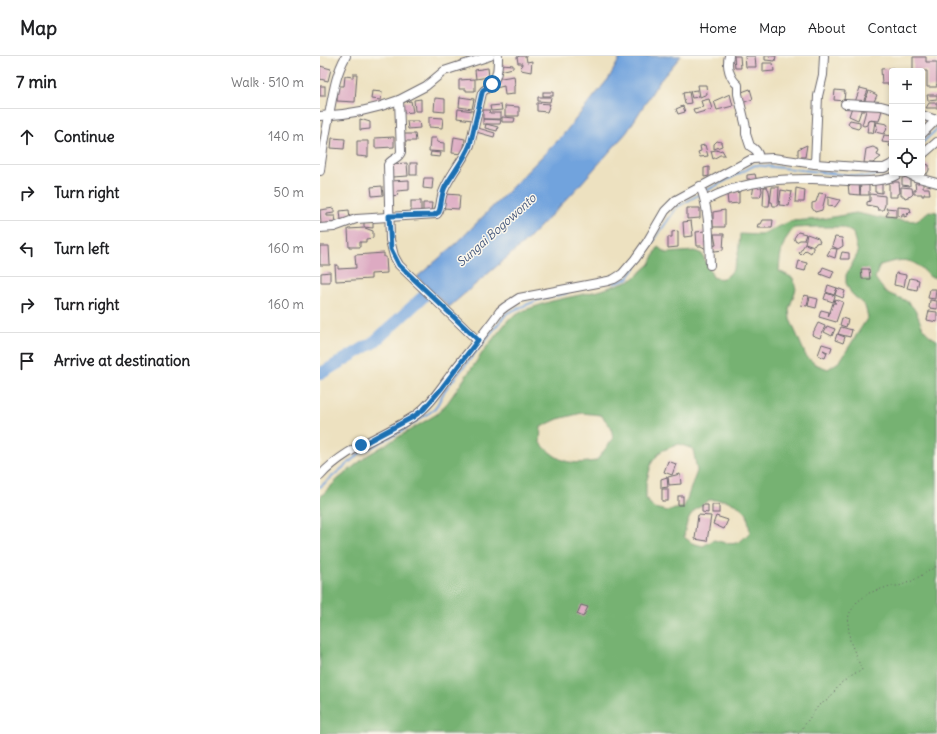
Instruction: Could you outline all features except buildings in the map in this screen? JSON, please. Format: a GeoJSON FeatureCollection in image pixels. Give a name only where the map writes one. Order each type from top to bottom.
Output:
{"type":"FeatureCollection","features":[{"type":"Feature","properties":{"kind":"street"},"geometry":{"type":"LineString","coordinates":[[320,171],[322,149],[338,74],[346,56]]}},
{"type":"Feature","properties":{"kind":"street"},"geometry":{"type":"LineString","coordinates":[[320,116],[370,110],[399,100],[426,86],[444,71],[490,56]]}},
{"type":"Feature","properties":{"kind":"street"},"geometry":{"type":"LineString","coordinates":[[320,228],[334,226],[356,219],[389,216],[434,215],[439,212],[445,187],[467,153],[482,93],[483,90],[492,84],[497,72],[498,56]]}},
{"type":"Feature","properties":{"kind":"street"},"geometry":{"type":"LineString","coordinates":[[729,56],[728,62],[732,79],[738,85],[738,94],[746,127],[746,134],[750,146],[756,150],[759,158]]}},
{"type":"Feature","properties":{"kind":"street"},"geometry":{"type":"LineString","coordinates":[[815,164],[818,96],[823,75],[824,56]]}},
{"type":"Feature","properties":{"kind":"street"},"geometry":{"type":"LineString","coordinates":[[399,100],[401,152],[400,155],[390,161],[388,165],[391,249],[399,265],[478,340]]}},
{"type":"Feature","properties":{"kind":"street"},"geometry":{"type":"LineString","coordinates":[[845,104],[881,106],[889,108]]}},
{"type":"Feature","properties":{"kind":"street"},"geometry":{"type":"LineString","coordinates":[[925,116],[936,120],[925,131]]}},
{"type":"Feature","properties":{"kind":"street"},"geometry":{"type":"LineString","coordinates":[[925,152],[937,142]]}},
{"type":"Feature","properties":{"kind":"street"},"geometry":{"type":"LineString","coordinates":[[320,476],[326,468],[348,453],[413,417],[424,409],[500,311],[505,307],[519,298],[608,281],[618,277],[642,250],[669,206],[676,200],[748,161],[759,158],[773,158],[815,164],[872,168],[884,168],[889,166]]}},
{"type":"Feature","properties":{"kind":"street"},"geometry":{"type":"LineString","coordinates":[[705,200],[731,189],[770,181],[812,179],[869,181],[890,179],[894,176]]}},
{"type":"Feature","properties":{"kind":"street"},"geometry":{"type":"LineString","coordinates":[[913,176],[937,183]]}},
{"type":"Feature","properties":{"kind":"street"},"geometry":{"type":"LineString","coordinates":[[700,187],[705,200],[708,221],[710,265]]}},
{"type":"Feature","properties":{"kind":"path"},"geometry":{"type":"LineString","coordinates":[[798,734],[819,705],[828,700],[841,683],[862,670],[850,641],[848,623],[849,614],[857,602],[869,593],[890,586],[899,586],[912,582],[937,566]]}},
{"type":"Feature","properties":{"kind":"green space"},"geometry":{"type":"Polygon","coordinates":[[[929,211],[937,212],[937,278],[930,277],[924,270],[913,263],[902,260],[880,265],[875,278],[885,291],[910,304],[926,332],[937,340],[937,734],[320,734],[320,497],[337,480],[368,455],[437,414],[448,402],[485,349],[509,319],[525,310],[552,301],[602,290],[633,279],[650,264],[658,247],[666,253],[695,251],[702,254],[713,277],[722,278],[728,275],[735,266],[740,234],[760,235],[791,221],[821,219],[856,213],[885,219],[917,221],[929,211]],[[843,227],[794,228],[782,248],[779,271],[793,278],[796,289],[789,309],[790,319],[806,356],[815,364],[828,369],[840,361],[868,317],[865,306],[851,293],[846,283],[846,275],[858,253],[853,233],[843,227]],[[582,413],[558,419],[541,427],[540,443],[559,459],[579,463],[596,461],[613,439],[611,427],[601,415],[582,413]],[[679,444],[661,451],[652,462],[646,483],[646,499],[654,508],[667,511],[684,507],[697,471],[693,449],[679,444]],[[709,500],[694,511],[688,519],[684,537],[692,543],[703,546],[714,540],[734,544],[750,532],[747,514],[740,507],[726,500],[709,500]]]}},
{"type":"Feature","properties":{"kind":"water"},"geometry":{"type":"Polygon","coordinates":[[[621,56],[681,56],[658,83],[627,132],[570,196],[525,242],[449,307],[417,277],[457,243],[562,136],[609,78],[621,56]]]}},
{"type":"Feature","properties":{"kind":"waterway"},"geometry":{"type":"LineString","coordinates":[[925,140],[937,129]]}},
{"type":"Feature","properties":{"kind":"waterway"},"geometry":{"type":"LineString","coordinates":[[704,192],[755,165],[867,177],[884,173],[889,170]]}},
{"type":"Feature","properties":{"kind":"waterway"},"geometry":{"type":"LineString","coordinates":[[614,283],[628,278],[677,207],[700,194]]}},
{"type":"Feature","properties":{"kind":"waterway","name":"Sungai Bogowonto"},"geometry":{"type":"LineString","coordinates":[[320,374],[374,342],[436,285]]}},
{"type":"Feature","properties":{"kind":"waterway"},"geometry":{"type":"LineString","coordinates":[[320,487],[359,454],[403,430],[435,409],[445,390],[507,313],[538,300],[567,293]]}},
{"type":"Feature","properties":{"kind":"route"},"geometry":{"type":"LineString","coordinates":[[361,445],[413,417],[424,409],[478,340],[473,337],[399,265],[391,249],[389,216],[434,215],[439,212],[445,187],[467,153],[470,145],[483,90],[492,84]]}}]}
